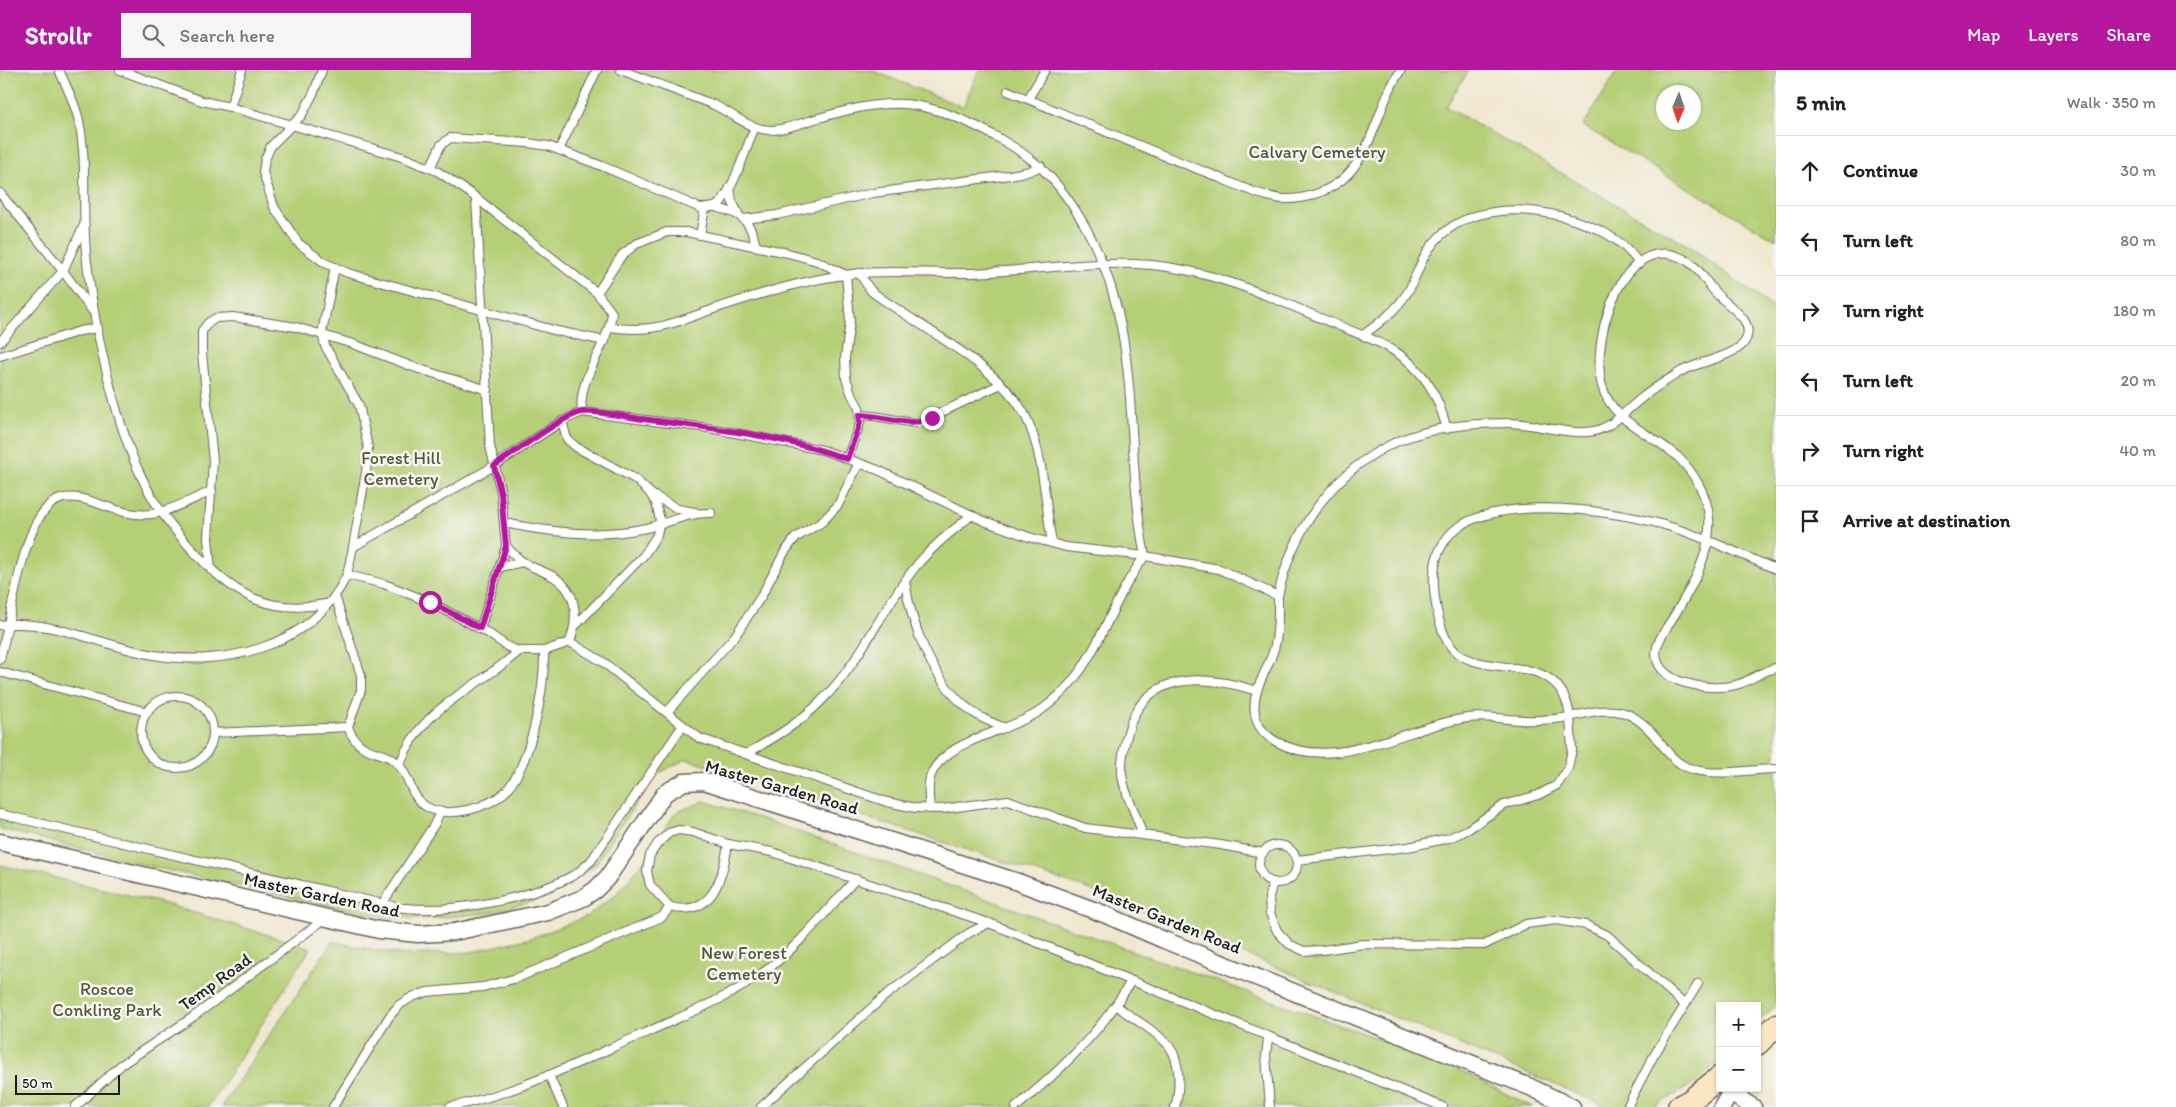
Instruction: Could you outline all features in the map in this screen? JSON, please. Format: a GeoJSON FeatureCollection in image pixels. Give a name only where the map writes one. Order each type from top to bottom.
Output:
{"type":"FeatureCollection","features":[{"type":"Feature","properties":{"kind":"street","name":"Master Garden Road"},"geometry":{"type":"LineString","coordinates":[[0,842],[379,930],[418,934],[454,932],[548,912],[583,898],[607,878],[665,793],[684,782],[704,782],[1006,878],[1104,914],[1164,940],[1530,1087],[1572,1107]]}},
{"type":"Feature","properties":{"kind":"street"},"geometry":{"type":"LineString","coordinates":[[1760,1047],[1769,1033]]}},
{"type":"Feature","properties":{"kind":"street"},"geometry":{"type":"LineString","coordinates":[[1679,1107],[1716,1091]]}},
{"type":"Feature","properties":{"kind":"street"},"geometry":{"type":"LineString","coordinates":[[1722,1107],[1726,1092]]}},
{"type":"Feature","properties":{"kind":"street"},"geometry":{"type":"LineString","coordinates":[[1735,1092],[1753,1107]]}},
{"type":"Feature","properties":{"kind":"lane"},"geometry":{"type":"LineString","coordinates":[[59,70],[80,125],[85,165],[84,222],[86,262],[95,315],[129,446],[146,487],[161,512],[180,537],[230,588],[259,600],[295,607],[326,604]]}},
{"type":"Feature","properties":{"kind":"lane"},"geometry":{"type":"LineString","coordinates":[[120,70],[202,101],[402,157],[430,168],[476,198],[597,293],[612,313],[605,341],[584,387],[580,401],[582,412]]}},
{"type":"Feature","properties":{"kind":"lane"},"geometry":{"type":"LineString","coordinates":[[230,108],[242,70]]}},
{"type":"Feature","properties":{"kind":"lane"},"geometry":{"type":"LineString","coordinates":[[322,70],[314,92],[302,115],[271,146],[265,159],[263,172],[274,207],[298,243],[348,273],[557,332],[605,341]]}},
{"type":"Feature","properties":{"kind":"lane"},"geometry":{"type":"LineString","coordinates":[[559,150],[597,70]]}},
{"type":"Feature","properties":{"kind":"lane"},"geometry":{"type":"LineString","coordinates":[[621,70],[716,106],[755,128],[776,130],[846,111],[882,105],[930,107],[993,135],[1028,154],[1049,173],[1072,203],[1104,264],[1120,317],[1126,349],[1131,387],[1139,525],[1145,556],[1121,590],[1094,652],[1078,675],[1061,694],[1039,712],[972,742],[940,760],[931,775],[928,791],[930,809]]}},
{"type":"Feature","properties":{"kind":"lane"},"geometry":{"type":"LineString","coordinates":[[1028,99],[1045,70]]}},
{"type":"Feature","properties":{"kind":"lane"},"geometry":{"type":"LineString","coordinates":[[1008,91],[1263,194],[1283,199],[1308,197],[1332,187],[1348,174],[1362,154],[1399,71]]}},
{"type":"Feature","properties":{"kind":"lane"},"geometry":{"type":"LineString","coordinates":[[430,168],[442,145],[450,138],[528,143],[559,150],[644,183],[700,208],[705,208],[715,206],[723,200],[755,128]]}},
{"type":"Feature","properties":{"kind":"lane"},"geometry":{"type":"LineString","coordinates":[[715,206],[741,216],[784,213],[873,193],[1010,175],[1030,171],[1041,166]]}},
{"type":"Feature","properties":{"kind":"lane"},"geometry":{"type":"LineString","coordinates":[[730,186],[732,201],[753,234],[756,246]]}},
{"type":"Feature","properties":{"kind":"lane"},"geometry":{"type":"LineString","coordinates":[[0,193],[95,315]]}},
{"type":"Feature","properties":{"kind":"lane"},"geometry":{"type":"LineString","coordinates":[[476,198],[490,446],[504,523],[506,546],[480,628]]}},
{"type":"Feature","properties":{"kind":"lane"},"geometry":{"type":"LineString","coordinates":[[700,235],[705,208]]}},
{"type":"Feature","properties":{"kind":"lane"},"geometry":{"type":"LineString","coordinates":[[1363,335],[1398,307],[1429,250],[1441,236],[1458,223],[1482,214],[1505,210],[1531,210],[1578,222],[1619,241],[1631,250],[1640,264]]}},
{"type":"Feature","properties":{"kind":"lane"},"geometry":{"type":"LineString","coordinates":[[0,342],[62,272],[84,222]]}},
{"type":"Feature","properties":{"kind":"lane"},"geometry":{"type":"LineString","coordinates":[[597,293],[622,255],[636,244],[667,232],[700,235],[756,246],[817,262],[846,275]]}},
{"type":"Feature","properties":{"kind":"lane"},"geometry":{"type":"LineString","coordinates":[[1776,668],[1741,684],[1710,687],[1680,680],[1667,674],[1659,664],[1656,652],[1659,643],[1703,560],[1709,518],[1703,494],[1695,478],[1679,457],[1620,416],[1611,406],[1602,386],[1601,342],[1605,322],[1624,277],[1654,255],[1671,254],[1688,261],[1714,291],[1743,318],[1748,329],[1746,342],[1734,352],[1686,369],[1647,393],[1620,416],[1607,427],[1592,432],[1528,423],[1447,428],[1414,436],[1383,448],[1355,469],[1323,498],[1298,536],[1288,559],[1278,596],[1278,624],[1274,648],[1257,691],[1254,712],[1258,725],[1268,738],[1286,747],[1312,753],[1334,754],[1360,748],[1416,729],[1463,719],[1496,718],[1544,721],[1599,711],[1627,713],[1641,720],[1668,754],[1691,769],[1712,772],[1776,769]]}},
{"type":"Feature","properties":{"kind":"lane"},"geometry":{"type":"LineString","coordinates":[[610,327],[639,330],[663,328],[759,295],[806,282],[859,273],[890,271],[969,273],[1104,264],[1153,266],[1206,276],[1261,293],[1363,335],[1402,356],[1419,371],[1432,390],[1447,428]]}},
{"type":"Feature","properties":{"kind":"lane"},"geometry":{"type":"LineString","coordinates":[[0,625],[30,624],[59,629],[146,654],[194,659],[213,658],[250,652],[267,646],[308,623],[335,596],[347,575],[366,472],[368,447],[359,405],[325,346],[322,333],[336,267]]}},
{"type":"Feature","properties":{"kind":"lane"},"geometry":{"type":"LineString","coordinates":[[859,273],[871,291],[952,346],[1001,384],[1017,402],[1026,418],[1033,438],[1052,543]]}},
{"type":"Feature","properties":{"kind":"lane"},"geometry":{"type":"LineString","coordinates":[[846,275],[850,321],[845,358],[846,378],[851,394],[859,408],[860,423],[847,459]]}},
{"type":"Feature","properties":{"kind":"lane"},"geometry":{"type":"LineString","coordinates":[[211,570],[208,538],[212,491],[210,423],[202,353],[202,331],[208,323],[216,318],[233,317],[266,320],[322,333],[416,368],[488,390]]}},
{"type":"Feature","properties":{"kind":"lane"},"geometry":{"type":"LineString","coordinates":[[0,356],[80,331],[98,328]]}},
{"type":"Feature","properties":{"kind":"lane"},"geometry":{"type":"LineString","coordinates":[[859,415],[874,415],[906,423],[919,423],[1001,384]]}},
{"type":"Feature","properties":{"kind":"lane"},"geometry":{"type":"LineString","coordinates":[[352,547],[494,466],[562,421],[582,412],[710,428],[823,450],[859,463],[972,515],[1029,537],[1066,547],[1145,556],[1219,569],[1278,596]]}},
{"type":"Feature","properties":{"kind":"lane"},"geometry":{"type":"LineString","coordinates":[[562,421],[567,439],[576,447],[635,479],[650,493],[678,508],[711,513]]}},
{"type":"Feature","properties":{"kind":"lane"},"geometry":{"type":"LineString","coordinates":[[667,712],[734,636],[762,596],[784,553],[795,538],[822,522],[838,505],[859,463]]}},
{"type":"Feature","properties":{"kind":"lane"},"geometry":{"type":"LineString","coordinates":[[0,659],[29,538],[46,508],[59,499],[75,497],[134,514],[152,514],[212,491]]}},
{"type":"Feature","properties":{"kind":"lane"},"geometry":{"type":"LineString","coordinates":[[576,625],[644,555],[657,535],[660,520],[656,503],[650,493]]}},
{"type":"Feature","properties":{"kind":"lane"},"geometry":{"type":"LineString","coordinates":[[1297,860],[1408,847],[1449,838],[1467,830],[1504,805],[1544,792],[1557,785],[1568,768],[1572,750],[1570,717],[1568,701],[1558,687],[1540,674],[1518,667],[1473,660],[1456,652],[1447,642],[1440,625],[1434,585],[1434,566],[1442,544],[1452,532],[1467,521],[1504,512],[1544,509],[1634,517],[1671,527],[1776,569]]}},
{"type":"Feature","properties":{"kind":"lane"},"geometry":{"type":"LineString","coordinates":[[504,523],[553,532],[614,533],[659,526],[697,512]]}},
{"type":"Feature","properties":{"kind":"lane"},"geometry":{"type":"LineString","coordinates":[[746,754],[770,740],[821,702],[859,655],[905,581],[935,545],[972,515]]}},
{"type":"Feature","properties":{"kind":"lane"},"geometry":{"type":"LineString","coordinates":[[347,575],[384,584],[430,602],[480,628],[508,647],[518,651],[544,652],[570,642],[576,625],[575,610],[568,590],[556,578],[523,562],[506,546]]}},
{"type":"Feature","properties":{"kind":"lane"},"geometry":{"type":"LineString","coordinates":[[500,567],[523,562]]}},
{"type":"Feature","properties":{"kind":"lane"},"geometry":{"type":"LineString","coordinates":[[905,581],[910,610],[919,636],[942,680],[966,707],[983,719],[1005,728]]}},
{"type":"Feature","properties":{"kind":"lane"},"geometry":{"type":"LineString","coordinates":[[335,596],[361,676],[361,690],[348,726],[351,736],[365,750],[388,758],[399,766],[413,793],[426,806],[440,812],[457,812],[494,801],[516,777],[528,746],[542,692],[544,652]]}},
{"type":"Feature","properties":{"kind":"lane"},"geometry":{"type":"LineString","coordinates":[[570,642],[603,662],[699,738],[887,802],[930,809],[1008,800],[1084,828],[1221,844],[1263,852]]}},
{"type":"Feature","properties":{"kind":"lane"},"geometry":{"type":"LineString","coordinates":[[399,766],[406,748],[430,716],[506,662],[518,651]]}},
{"type":"Feature","properties":{"kind":"lane"},"geometry":{"type":"LineString","coordinates":[[0,672],[146,712]]}},
{"type":"Feature","properties":{"kind":"lane"},"geometry":{"type":"LineString","coordinates":[[1142,835],[1140,824],[1125,792],[1122,773],[1124,752],[1132,719],[1142,701],[1157,689],[1196,679],[1220,681],[1257,691]]}},
{"type":"Feature","properties":{"kind":"lane"},"geometry":{"type":"LineString","coordinates":[[180,695],[193,699],[203,706],[210,716],[213,733],[207,752],[198,762],[187,767],[174,768],[163,766],[146,751],[141,740],[140,729],[146,712],[158,700],[169,696],[180,695]]}},
{"type":"Feature","properties":{"kind":"lane"},"geometry":{"type":"LineString","coordinates":[[0,814],[382,904],[406,908],[451,907],[549,887],[576,874],[591,860],[683,725]]}},
{"type":"Feature","properties":{"kind":"lane"},"geometry":{"type":"LineString","coordinates":[[213,733],[348,726]]}},
{"type":"Feature","properties":{"kind":"lane"},"geometry":{"type":"LineString","coordinates":[[388,758],[406,748]]}},
{"type":"Feature","properties":{"kind":"lane"},"geometry":{"type":"LineString","coordinates":[[382,904],[434,825],[440,812]]}},
{"type":"Feature","properties":{"kind":"lane"},"geometry":{"type":"LineString","coordinates":[[728,844],[722,877],[716,890],[706,900],[692,908],[680,909],[670,907],[650,885],[647,871],[650,855],[658,843],[670,833],[679,830],[694,832],[728,844],[772,852],[989,923],[1268,1038],[1443,1107]]}},
{"type":"Feature","properties":{"kind":"lane"},"geometry":{"type":"LineString","coordinates":[[1273,846],[1285,846],[1295,854],[1297,860],[1295,873],[1285,882],[1273,882],[1263,875],[1260,870],[1259,864],[1263,852],[1273,846]]}},
{"type":"Feature","properties":{"kind":"lane"},"geometry":{"type":"LineString","coordinates":[[450,1107],[484,1100],[549,1075],[670,1022],[751,980],[767,970],[813,929],[856,879]]}},
{"type":"Feature","properties":{"kind":"lane"},"geometry":{"type":"LineString","coordinates":[[1273,882],[1269,897],[1270,913],[1277,931],[1289,944],[1304,950],[1323,950],[1363,944],[1484,945],[1526,924],[1556,920],[1586,925],[1607,935],[1685,1005]]}},
{"type":"Feature","properties":{"kind":"lane"},"geometry":{"type":"LineString","coordinates":[[333,1107],[389,1017],[399,1006],[412,997],[427,992],[483,987],[517,978],[632,932],[662,917],[670,907]]}},
{"type":"Feature","properties":{"kind":"lane","name":"Temp Road"},"geometry":{"type":"LineString","coordinates":[[75,1107],[121,1065],[193,1017],[326,918]]}},
{"type":"Feature","properties":{"kind":"lane"},"geometry":{"type":"LineString","coordinates":[[761,1107],[886,995],[968,933],[989,923]]}},
{"type":"Feature","properties":{"kind":"lane"},"geometry":{"type":"LineString","coordinates":[[1016,1107],[1058,1069],[1116,1005],[1131,981]]}},
{"type":"Feature","properties":{"kind":"lane"},"geometry":{"type":"LineString","coordinates":[[1627,1107],[1653,1057],[1698,984]]}},
{"type":"Feature","properties":{"kind":"lane"},"geometry":{"type":"LineString","coordinates":[[1116,1005],[1170,1047],[1177,1065],[1178,1083],[1175,1107]]}},
{"type":"Feature","properties":{"kind":"lane"},"geometry":{"type":"LineString","coordinates":[[1268,1038],[1266,1056],[1270,1107]]}},
{"type":"Feature","properties":{"kind":"lane"},"geometry":{"type":"LineString","coordinates":[[549,1075],[563,1107]]}},
{"type":"Feature","properties":{"kind":"green space","name":"Forest Hill Cemetery"},"geometry":{"type":"Polygon","coordinates":[[[0,70],[871,70],[963,107],[979,70],[1469,70],[1446,107],[1692,248],[1776,310],[1776,1005],[1761,1020],[1761,1002],[1716,1002],[1716,1064],[1698,1081],[1654,1107],[1608,1107],[1097,892],[686,759],[654,776],[595,865],[549,897],[489,913],[437,918],[399,918],[357,912],[158,868],[0,829],[0,70]]]}},
{"type":"Feature","properties":{"kind":"green space"},"geometry":{"type":"Polygon","coordinates":[[[1618,70],[1776,70],[1776,240],[1583,126],[1618,70]]]}},
{"type":"Feature","properties":{"kind":"green space","name":"New Forest Cemetery"},"geometry":{"type":"Polygon","coordinates":[[[704,801],[765,820],[1441,1061],[1532,1107],[221,1107],[332,942],[405,955],[471,952],[531,938],[588,916],[617,893],[644,861],[675,813],[704,801]]]}},
{"type":"Feature","properties":{"kind":"green space","name":"Roscoe Conkling Park"},"geometry":{"type":"Polygon","coordinates":[[[0,865],[162,903],[311,948],[208,1107],[0,1107],[0,865]]]}},
{"type":"Feature","properties":{"kind":"route"},"geometry":{"type":"LineString","coordinates":[[430,602],[480,628],[506,546],[501,494],[494,466],[562,421],[582,412],[710,428],[774,439],[823,450],[847,459],[860,423],[859,415],[874,415],[906,423],[919,423],[932,418]]}},
{"type":"Feature","properties":{"kind":"park label","name":"Calvary Cemetery"},"geometry":{"type":"Point","coordinates":[1317,152]}}]}
